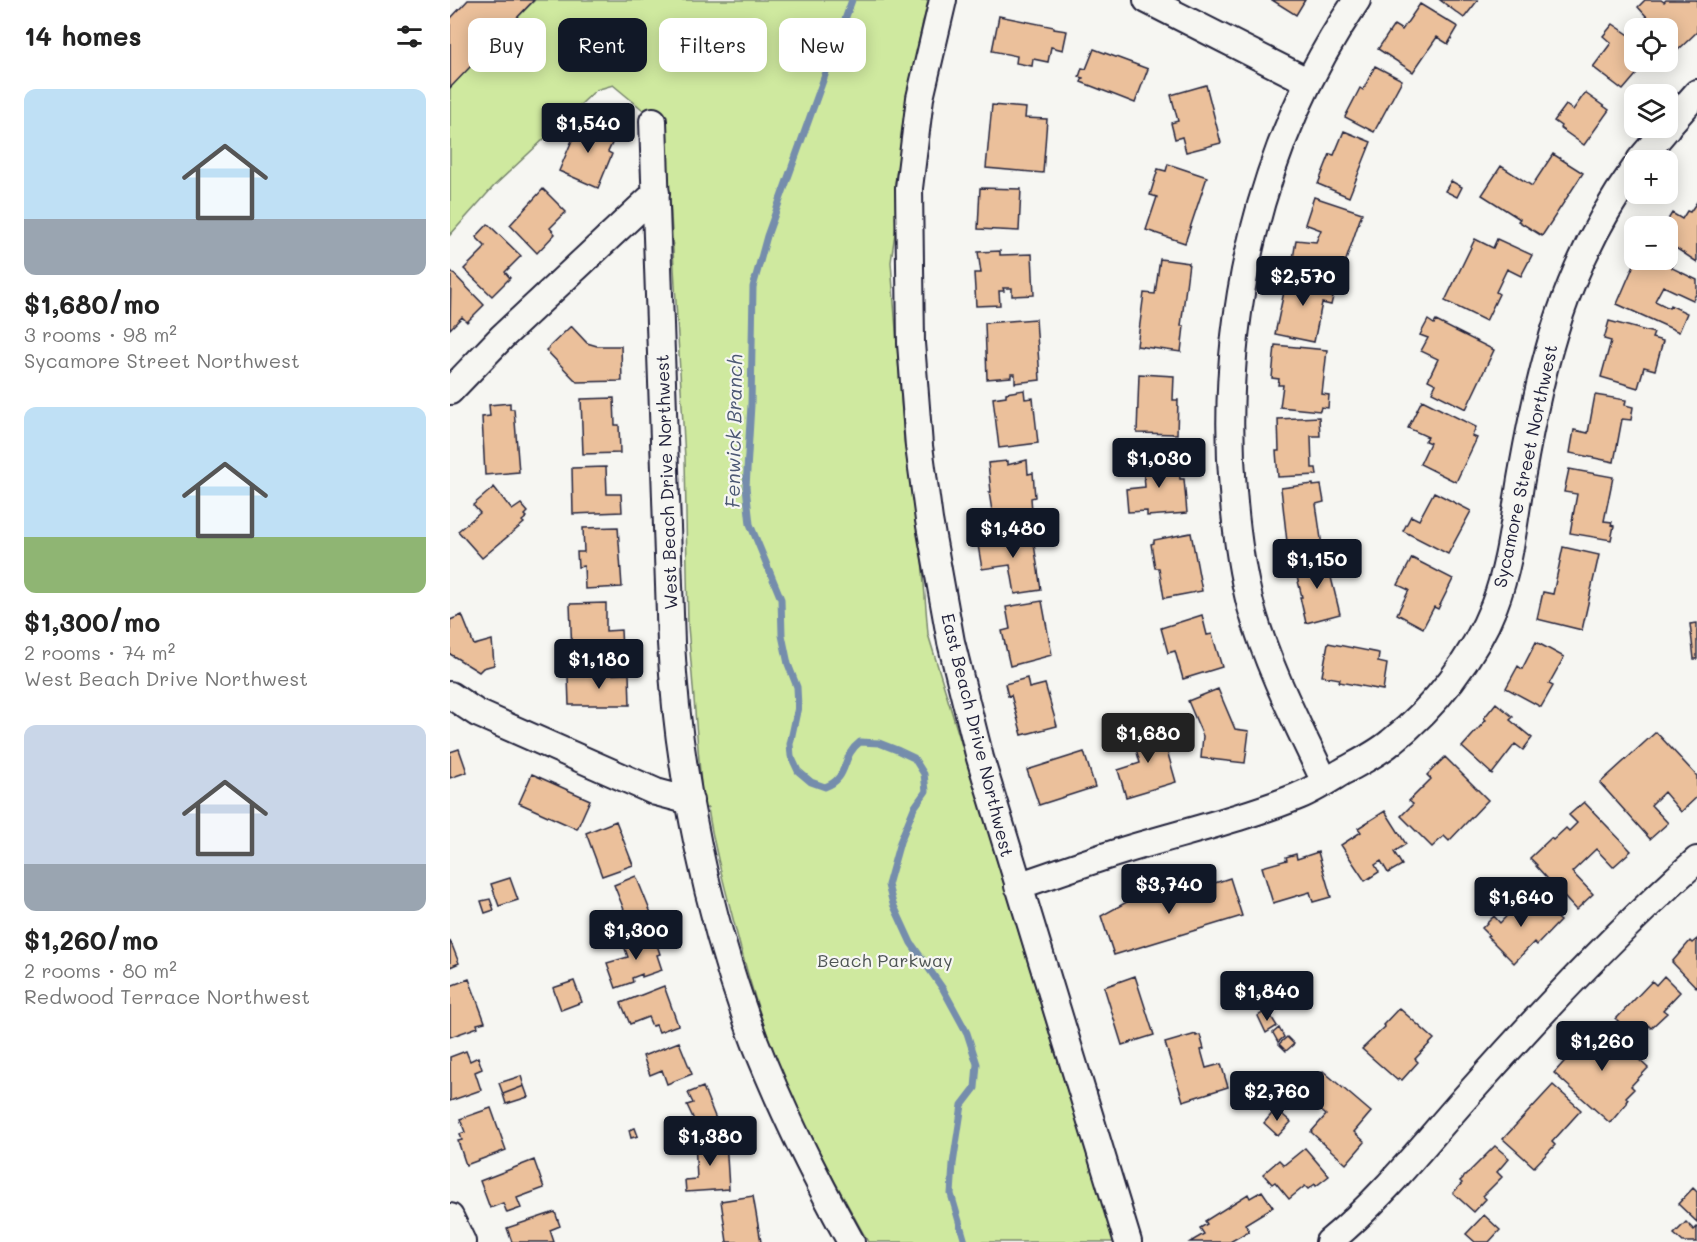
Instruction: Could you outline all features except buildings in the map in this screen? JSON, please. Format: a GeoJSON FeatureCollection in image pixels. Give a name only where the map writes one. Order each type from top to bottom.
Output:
{"type":"FeatureCollection","features":[{"type":"Feature","properties":{"kind":"street","name":"East Beach Drive Northwest"},"geometry":{"type":"LineString","coordinates":[[944,0],[920,98],[909,188],[909,291],[914,394],[930,528],[951,642],[980,758],[1128,1242]]}},
{"type":"Feature","properties":{"kind":"street"},"geometry":{"type":"LineString","coordinates":[[1148,0],[1309,82]]}},
{"type":"Feature","properties":{"kind":"street"},"geometry":{"type":"LineString","coordinates":[[1325,782],[1270,662],[1251,608],[1236,522],[1230,395],[1234,341],[1247,261],[1278,154],[1309,82],[1331,40],[1357,0]]}},
{"type":"Feature","properties":{"kind":"street"},"geometry":{"type":"LineString","coordinates":[[1678,115],[1697,93]]}},
{"type":"Feature","properties":{"kind":"street","name":"West Beach Drive Northwest"},"geometry":{"type":"LineString","coordinates":[[653,121],[672,665],[678,728],[690,801],[716,917],[748,1023],[796,1138],[851,1242]]}},
{"type":"Feature","properties":{"kind":"street"},"geometry":{"type":"LineString","coordinates":[[1649,150],[1658,138]]}},
{"type":"Feature","properties":{"kind":"street","name":"Sycamore Street Northwest"},"geometry":{"type":"LineString","coordinates":[[1018,886],[1124,850],[1263,809],[1299,796],[1389,744],[1445,687],[1481,633],[1494,606],[1506,568],[1541,376],[1557,320],[1591,239],[1624,186]]}},
{"type":"Feature","properties":{"kind":"street"},"geometry":{"type":"LineString","coordinates":[[450,391],[501,337],[656,193]]}},
{"type":"Feature","properties":{"kind":"street"},"geometry":{"type":"LineString","coordinates":[[450,695],[477,714],[656,792],[690,801]]}},
{"type":"Feature","properties":{"kind":"street"},"geometry":{"type":"LineString","coordinates":[[1329,1242],[1351,1223],[1391,1180],[1578,974],[1697,860]]}},
{"type":"Feature","properties":{"kind":"street"},"geometry":{"type":"LineString","coordinates":[[450,1217],[462,1242]]}},
{"type":"Feature","properties":{"kind":"green space","name":"Beach Parkway"},"geometry":{"type":"Polygon","coordinates":[[[535,0],[931,0],[923,21],[911,81],[895,183],[896,225],[891,262],[904,440],[922,559],[928,634],[1064,1081],[1118,1242],[868,1242],[796,1106],[757,1005],[722,875],[708,808],[703,809],[688,626],[685,458],[666,129],[613,85],[596,90],[494,186],[450,235],[450,83],[468,65],[468,72],[546,72],[546,18],[517,18],[535,0]]]}},
{"type":"Feature","properties":{"kind":"waterway","name":"Fenwick Branch"},"geometry":{"type":"LineString","coordinates":[[852,0],[767,236],[753,287],[751,405],[746,487],[750,524],[781,599],[782,635],[788,664],[797,687],[798,707],[790,744],[791,756],[798,771],[811,782],[825,787],[833,783],[842,773],[850,754],[860,742],[879,743],[914,758],[924,774],[926,791],[914,808],[900,842],[888,885],[893,904],[911,943],[943,989],[967,1033],[977,1064],[975,1088],[962,1105],[953,1164],[951,1194],[965,1242]]}}]}
